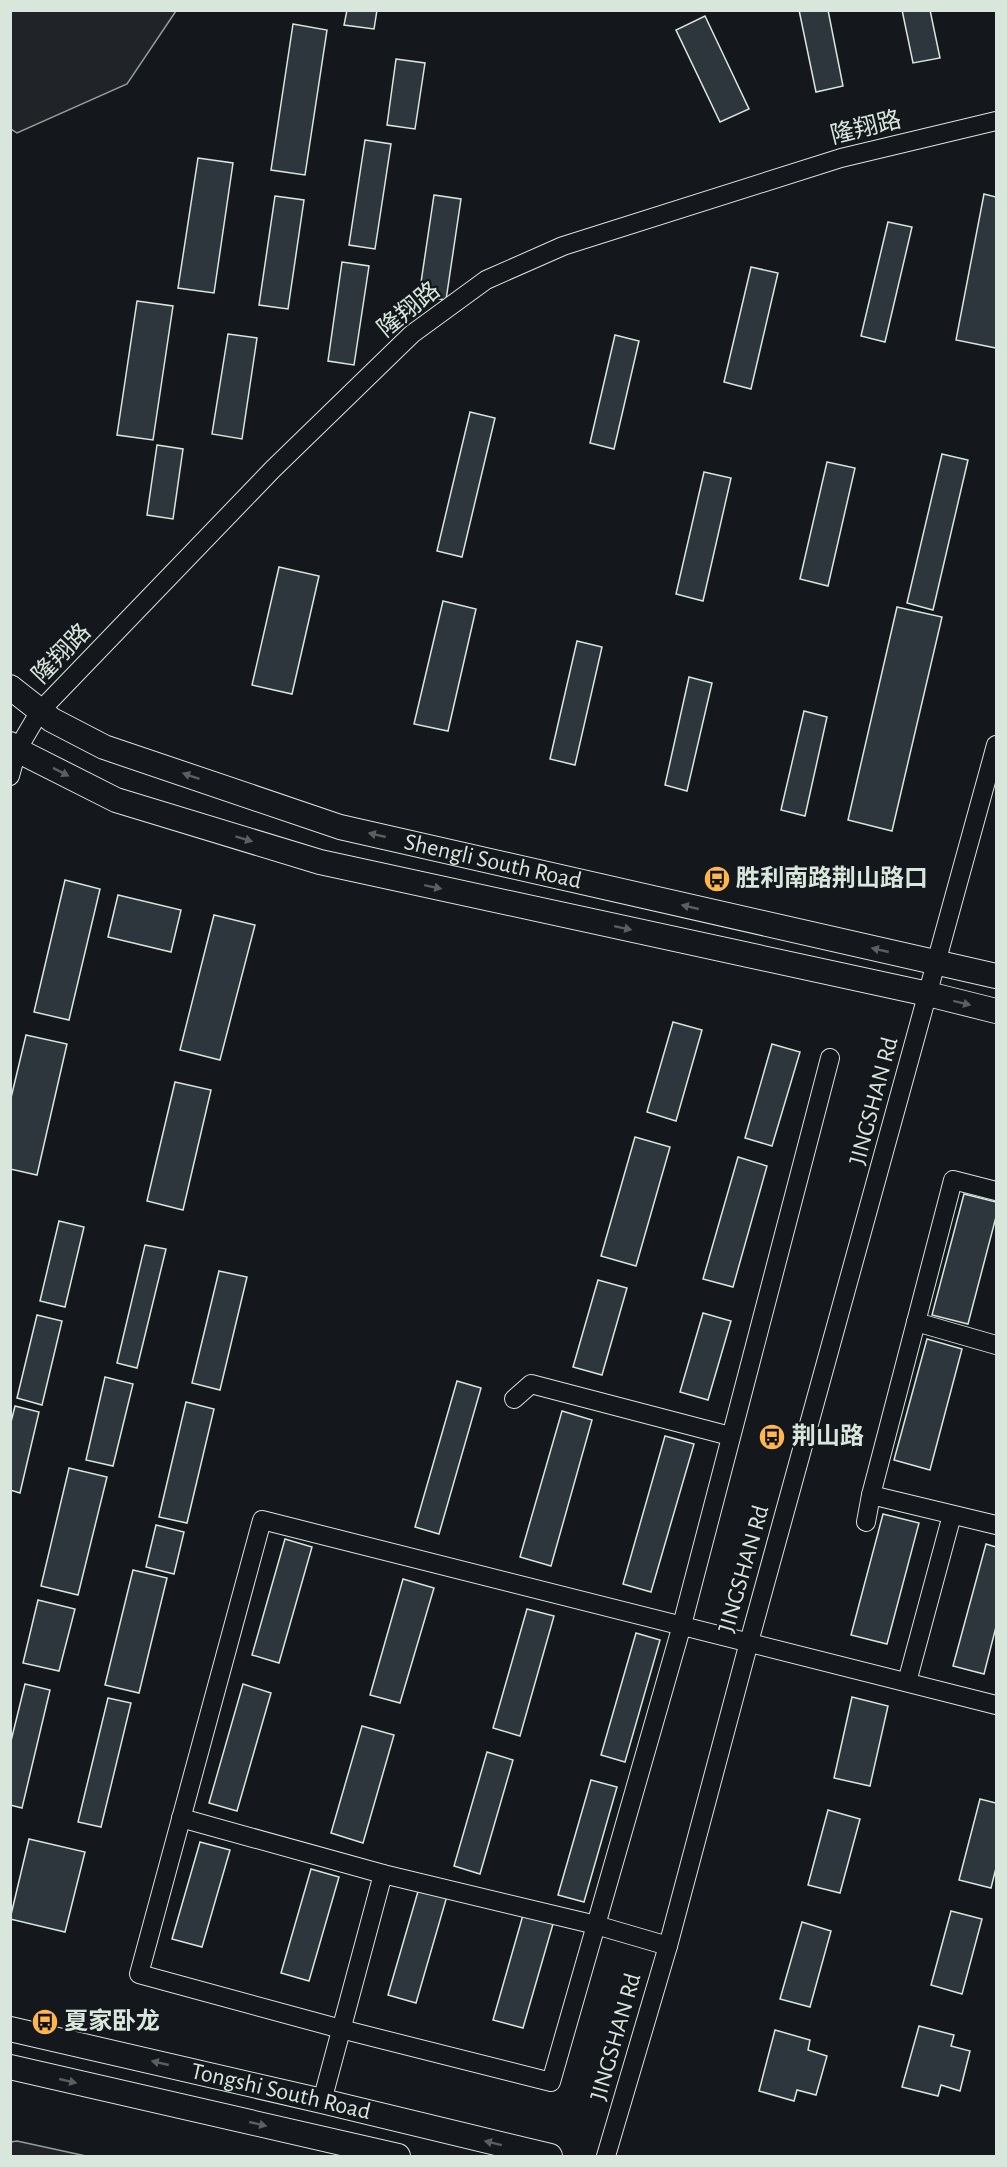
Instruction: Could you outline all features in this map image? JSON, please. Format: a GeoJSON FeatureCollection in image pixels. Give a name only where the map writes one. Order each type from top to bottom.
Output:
{"type":"FeatureCollection","features":[{"type":"Feature","properties":{"kind":"main road","name":"Shengli South Road"},"geometry":{"type":"LineString","coordinates":[[10,687],[52,720],[104,747],[340,827],[996,976]]}},
{"type":"Feature","properties":{"kind":"main road","name":"Shengli South Road"},"geometry":{"type":"LineString","coordinates":[[14,747],[116,800],[320,862],[928,994],[996,1011]]}},
{"type":"Feature","properties":{"kind":"main road","name":"Tongshi South Road"},"geometry":{"type":"LineString","coordinates":[[10,2029],[322,2101],[550,2157]]}},
{"type":"Feature","properties":{"kind":"main road","name":"Tongshi South Road"},"geometry":{"type":"LineString","coordinates":[[10,2067],[398,2157]]}},
{"type":"Feature","properties":{"kind":"street","name":"隆翔路"},"geometry":{"type":"LineString","coordinates":[[10,777],[14,747],[40,711],[273,469],[404,342],[486,280],[563,246],[841,158],[996,122]]}},
{"type":"Feature","properties":{"kind":"street"},"geometry":{"type":"LineString","coordinates":[[928,994],[996,745]]}},
{"type":"Feature","properties":{"kind":"street","name":"JINGSHAN Rd"},"geometry":{"type":"LineString","coordinates":[[606,2157],[668,1946],[748,1642],[928,994]]}},
{"type":"Feature","properties":{"kind":"street"},"geometry":{"type":"LineString","coordinates":[[830,1058],[682,1625],[551,2082],[341,2029],[139,1974],[262,1520],[682,1625],[996,1705]]}},
{"type":"Feature","properties":{"kind":"street"},"geometry":{"type":"LineString","coordinates":[[866,1522],[952,1180],[996,1191]]}},
{"type":"Feature","properties":{"kind":"street"},"geometry":{"type":"LineString","coordinates":[[916,1322],[996,1345]]}},
{"type":"Feature","properties":{"kind":"street"},"geometry":{"type":"LineString","coordinates":[[514,1399],[531,1384],[730,1436]]}},
{"type":"Feature","properties":{"kind":"street"},"geometry":{"type":"LineString","coordinates":[[871,1495],[996,1525]]}},
{"type":"Feature","properties":{"kind":"street"},"geometry":{"type":"LineString","coordinates":[[907,1682],[952,1515]]}},
{"type":"Feature","properties":{"kind":"street"},"geometry":{"type":"LineString","coordinates":[[181,1818],[383,1874],[596,1925],[668,1946]]}},
{"type":"Feature","properties":{"kind":"street"},"geometry":{"type":"LineString","coordinates":[[322,2101],[383,1874]]}},
{"type":"Feature","properties":{"kind":"shaded area"},"geometry":{"type":"Polygon","coordinates":[[[10,11],[176,11],[127,84],[17,133],[11,129],[10,11]]]}},
{"type":"Feature","properties":{"kind":"shaded area"},"geometry":{"type":"Polygon","coordinates":[[[17,2141],[86,2156],[11,2156],[11,2142],[17,2141]]]}},
{"type":"Feature","properties":{"kind":"building"},"geometry":{"type":"Polygon","coordinates":[[[347,10],[377,10],[374,29],[344,25],[347,10]]]}},
{"type":"Feature","properties":{"kind":"building"},"geometry":{"type":"Polygon","coordinates":[[[799,10],[828,10],[843,86],[816,92],[799,10]]]}},
{"type":"Feature","properties":{"kind":"building"},"geometry":{"type":"Polygon","coordinates":[[[902,10],[930,10],[940,58],[913,63],[902,10]]]}},
{"type":"Feature","properties":{"kind":"building"},"geometry":{"type":"Polygon","coordinates":[[[705,16],[749,109],[720,122],[676,30],[705,16]]]}},
{"type":"Feature","properties":{"kind":"building"},"geometry":{"type":"Polygon","coordinates":[[[293,24],[327,30],[305,175],[271,170],[293,24]]]}},
{"type":"Feature","properties":{"kind":"building"},"geometry":{"type":"Polygon","coordinates":[[[396,59],[425,63],[415,129],[387,125],[396,59]]]}},
{"type":"Feature","properties":{"kind":"building"},"geometry":{"type":"Polygon","coordinates":[[[365,140],[391,144],[375,249],[349,245],[365,140]]]}},
{"type":"Feature","properties":{"kind":"building"},"geometry":{"type":"Polygon","coordinates":[[[198,158],[233,163],[214,293],[178,288],[198,158]]]}},
{"type":"Feature","properties":{"kind":"building"},"geometry":{"type":"Polygon","coordinates":[[[984,194],[996,197],[996,348],[956,340],[984,194]]]}},
{"type":"Feature","properties":{"kind":"building"},"geometry":{"type":"Polygon","coordinates":[[[434,195],[461,199],[446,300],[419,296],[434,195]]]}},
{"type":"Feature","properties":{"kind":"building"},"geometry":{"type":"Polygon","coordinates":[[[275,196],[304,200],[288,309],[259,305],[275,196]]]}},
{"type":"Feature","properties":{"kind":"building"},"geometry":{"type":"Polygon","coordinates":[[[888,222],[912,227],[885,342],[861,336],[888,222]]]}},
{"type":"Feature","properties":{"kind":"building"},"geometry":{"type":"Polygon","coordinates":[[[342,262],[369,266],[354,365],[328,361],[342,262]]]}},
{"type":"Feature","properties":{"kind":"building"},"geometry":{"type":"Polygon","coordinates":[[[751,267],[778,273],[751,389],[724,382],[751,267]]]}},
{"type":"Feature","properties":{"kind":"building"},"geometry":{"type":"Polygon","coordinates":[[[137,301],[173,306],[153,440],[117,435],[137,301]]]}},
{"type":"Feature","properties":{"kind":"building"},"geometry":{"type":"Polygon","coordinates":[[[228,334],[257,338],[242,439],[212,434],[228,334]]]}},
{"type":"Feature","properties":{"kind":"building"},"geometry":{"type":"Polygon","coordinates":[[[615,335],[639,341],[614,449],[590,443],[615,335]]]}},
{"type":"Feature","properties":{"kind":"building"},"geometry":{"type":"Polygon","coordinates":[[[470,412],[495,418],[462,557],[437,551],[470,412]]]}},
{"type":"Feature","properties":{"kind":"building"},"geometry":{"type":"Polygon","coordinates":[[[157,445],[183,449],[173,519],[147,515],[157,445]]]}},
{"type":"Feature","properties":{"kind":"building"},"geometry":{"type":"Polygon","coordinates":[[[942,454],[968,460],[933,610],[907,603],[942,454]]]}},
{"type":"Feature","properties":{"kind":"building"},"geometry":{"type":"Polygon","coordinates":[[[827,462],[855,468],[828,586],[800,579],[827,462]]]}},
{"type":"Feature","properties":{"kind":"building"},"geometry":{"type":"Polygon","coordinates":[[[704,472],[731,478],[703,601],[676,594],[704,472]]]}},
{"type":"Feature","properties":{"kind":"building"},"geometry":{"type":"Polygon","coordinates":[[[279,567],[319,576],[292,694],[252,685],[279,567]]]}},
{"type":"Feature","properties":{"kind":"building"},"geometry":{"type":"Polygon","coordinates":[[[443,601],[476,609],[448,731],[414,724],[443,601]]]}},
{"type":"Feature","properties":{"kind":"building"},"geometry":{"type":"Polygon","coordinates":[[[897,607],[942,617],[892,831],[848,820],[897,607]]]}},
{"type":"Feature","properties":{"kind":"building"},"geometry":{"type":"Polygon","coordinates":[[[577,641],[602,647],[575,765],[550,759],[577,641]]]}},
{"type":"Feature","properties":{"kind":"building"},"geometry":{"type":"Polygon","coordinates":[[[689,677],[712,683],[687,791],[665,785],[689,677]]]}},
{"type":"Feature","properties":{"kind":"building"},"geometry":{"type":"Polygon","coordinates":[[[804,711],[827,717],[805,816],[781,810],[804,711]]]}},
{"type":"Feature","properties":{"kind":"building"},"geometry":{"type":"Polygon","coordinates":[[[65,880],[100,889],[69,1020],[34,1012],[65,880]]]}},
{"type":"Feature","properties":{"kind":"building"},"geometry":{"type":"Polygon","coordinates":[[[118,895],[181,910],[171,952],[108,937],[118,895]]]}},
{"type":"Feature","properties":{"kind":"building"},"geometry":{"type":"Polygon","coordinates":[[[214,915],[255,925],[220,1060],[180,1050],[214,915]]]}},
{"type":"Feature","properties":{"kind":"building"},"geometry":{"type":"Polygon","coordinates":[[[673,1022],[702,1030],[676,1121],[647,1112],[673,1022]]]}},
{"type":"Feature","properties":{"kind":"building"},"geometry":{"type":"Polygon","coordinates":[[[26,1035],[67,1044],[37,1175],[10,1169],[10,1102],[26,1035]]]}},
{"type":"Feature","properties":{"kind":"building"},"geometry":{"type":"Polygon","coordinates":[[[772,1044],[800,1052],[772,1146],[745,1138],[772,1044]]]}},
{"type":"Feature","properties":{"kind":"building"},"geometry":{"type":"Polygon","coordinates":[[[175,1082],[211,1090],[183,1210],[147,1201],[175,1082]]]}},
{"type":"Feature","properties":{"kind":"building"},"geometry":{"type":"Polygon","coordinates":[[[635,1137],[670,1147],[636,1266],[601,1256],[635,1137]]]}},
{"type":"Feature","properties":{"kind":"building"},"geometry":{"type":"Polygon","coordinates":[[[738,1157],[767,1166],[733,1287],[703,1279],[738,1157]]]}},
{"type":"Feature","properties":{"kind":"building"},"geometry":{"type":"Polygon","coordinates":[[[964,1194],[996,1202],[996,1217],[968,1324],[932,1315],[964,1194]]]}},
{"type":"Feature","properties":{"kind":"building"},"geometry":{"type":"Polygon","coordinates":[[[59,1221],[84,1227],[65,1307],[40,1301],[59,1221]]]}},
{"type":"Feature","properties":{"kind":"building"},"geometry":{"type":"Polygon","coordinates":[[[145,1245],[166,1249],[137,1368],[117,1363],[145,1245]]]}},
{"type":"Feature","properties":{"kind":"building"},"geometry":{"type":"Polygon","coordinates":[[[219,1271],[247,1277],[220,1390],[192,1383],[219,1271]]]}},
{"type":"Feature","properties":{"kind":"building"},"geometry":{"type":"Polygon","coordinates":[[[598,1280],[627,1288],[602,1375],[573,1367],[598,1280]]]}},
{"type":"Feature","properties":{"kind":"building"},"geometry":{"type":"Polygon","coordinates":[[[703,1313],[731,1321],[708,1400],[680,1392],[703,1313]]]}},
{"type":"Feature","properties":{"kind":"building"},"geometry":{"type":"Polygon","coordinates":[[[37,1315],[62,1321],[42,1405],[17,1398],[37,1315]]]}},
{"type":"Feature","properties":{"kind":"building"},"geometry":{"type":"Polygon","coordinates":[[[927,1339],[962,1349],[930,1470],[894,1460],[927,1339]]]}},
{"type":"Feature","properties":{"kind":"building"},"geometry":{"type":"Polygon","coordinates":[[[105,1377],[133,1384],[113,1466],[86,1460],[105,1377]]]}},
{"type":"Feature","properties":{"kind":"building"},"geometry":{"type":"Polygon","coordinates":[[[457,1381],[481,1388],[439,1534],[415,1527],[457,1381]]]}},
{"type":"Feature","properties":{"kind":"building"},"geometry":{"type":"Polygon","coordinates":[[[186,1402],[214,1409],[187,1523],[159,1517],[186,1402]]]}},
{"type":"Feature","properties":{"kind":"building"},"geometry":{"type":"Polygon","coordinates":[[[15,1406],[39,1412],[20,1493],[10,1490],[10,1426],[15,1406]]]}},
{"type":"Feature","properties":{"kind":"building"},"geometry":{"type":"Polygon","coordinates":[[[562,1411],[592,1420],[551,1566],[520,1557],[562,1411]]]}},
{"type":"Feature","properties":{"kind":"building"},"geometry":{"type":"Polygon","coordinates":[[[665,1436],[694,1444],[651,1592],[623,1584],[665,1436]]]}},
{"type":"Feature","properties":{"kind":"building"},"geometry":{"type":"Polygon","coordinates":[[[69,1468],[107,1477],[78,1595],[41,1586],[69,1468]]]}},
{"type":"Feature","properties":{"kind":"building"},"geometry":{"type":"Polygon","coordinates":[[[883,1514],[919,1523],[887,1644],[851,1635],[883,1514]]]}},
{"type":"Feature","properties":{"kind":"building"},"geometry":{"type":"Polygon","coordinates":[[[156,1525],[184,1532],[174,1574],[146,1567],[156,1525]]]}},
{"type":"Feature","properties":{"kind":"building"},"geometry":{"type":"Polygon","coordinates":[[[285,1539],[312,1547],[279,1663],[252,1655],[285,1539]]]}},
{"type":"Feature","properties":{"kind":"building"},"geometry":{"type":"Polygon","coordinates":[[[986,1544],[996,1547],[996,1627],[984,1674],[953,1666],[986,1544]]]}},
{"type":"Feature","properties":{"kind":"building"},"geometry":{"type":"Polygon","coordinates":[[[133,1570],[167,1578],[139,1693],[105,1685],[133,1570]]]}},
{"type":"Feature","properties":{"kind":"building"},"geometry":{"type":"Polygon","coordinates":[[[403,1579],[434,1588],[400,1703],[370,1695],[403,1579]]]}},
{"type":"Feature","properties":{"kind":"building"},"geometry":{"type":"Polygon","coordinates":[[[38,1600],[75,1609],[59,1671],[23,1663],[38,1600]]]}},
{"type":"Feature","properties":{"kind":"building"},"geometry":{"type":"Polygon","coordinates":[[[527,1609],[554,1616],[520,1736],[493,1728],[527,1609]]]}},
{"type":"Feature","properties":{"kind":"building"},"geometry":{"type":"Polygon","coordinates":[[[636,1633],[660,1640],[625,1762],[601,1755],[636,1633]]]}},
{"type":"Feature","properties":{"kind":"building"},"geometry":{"type":"Polygon","coordinates":[[[25,1684],[50,1690],[22,1808],[10,1805],[10,1745],[25,1684]]]}},
{"type":"Feature","properties":{"kind":"building"},"geometry":{"type":"Polygon","coordinates":[[[243,1684],[271,1693],[237,1811],[209,1803],[243,1684]]]}},
{"type":"Feature","properties":{"kind":"building"},"geometry":{"type":"Polygon","coordinates":[[[852,1697],[888,1706],[870,1786],[834,1778],[852,1697]]]}},
{"type":"Feature","properties":{"kind":"building"},"geometry":{"type":"Polygon","coordinates":[[[108,1698],[131,1703],[101,1827],[78,1822],[108,1698]]]}},
{"type":"Feature","properties":{"kind":"building"},"geometry":{"type":"Polygon","coordinates":[[[362,1726],[394,1735],[363,1843],[331,1833],[362,1726]]]}},
{"type":"Feature","properties":{"kind":"building"},"geometry":{"type":"Polygon","coordinates":[[[487,1752],[513,1760],[480,1874],[454,1866],[487,1752]]]}},
{"type":"Feature","properties":{"kind":"building"},"geometry":{"type":"Polygon","coordinates":[[[591,1780],[617,1787],[584,1902],[558,1895],[591,1780]]]}},
{"type":"Feature","properties":{"kind":"building"},"geometry":{"type":"Polygon","coordinates":[[[980,1799],[996,1803],[996,1868],[991,1888],[959,1880],[980,1799]]]}},
{"type":"Feature","properties":{"kind":"building"},"geometry":{"type":"Polygon","coordinates":[[[828,1810],[860,1819],[840,1893],[808,1885],[828,1810]]]}},
{"type":"Feature","properties":{"kind":"building"},"geometry":{"type":"Polygon","coordinates":[[[29,1839],[85,1852],[65,1932],[10,1919],[29,1839]]]}},
{"type":"Feature","properties":{"kind":"building"},"geometry":{"type":"Polygon","coordinates":[[[200,1842],[230,1850],[202,1947],[172,1939],[200,1842]]]}},
{"type":"Feature","properties":{"kind":"building"},"geometry":{"type":"Polygon","coordinates":[[[311,1869],[339,1877],[309,1981],[281,1973],[311,1869]]]}},
{"type":"Feature","properties":{"kind":"building"},"geometry":{"type":"Polygon","coordinates":[[[419,1888],[447,1896],[416,2003],[388,1995],[419,1888]]]}},
{"type":"Feature","properties":{"kind":"building"},"geometry":{"type":"Polygon","coordinates":[[[951,1911],[982,1919],[962,1994],[931,1985],[951,1911]]]}},
{"type":"Feature","properties":{"kind":"building"},"geometry":{"type":"Polygon","coordinates":[[[523,1915],[553,1924],[523,2028],[493,2020],[523,1915]]]}},
{"type":"Feature","properties":{"kind":"building"},"geometry":{"type":"Polygon","coordinates":[[[802,1922],[831,1931],[810,2007],[780,1999],[802,1922]]]}},
{"type":"Feature","properties":{"kind":"building"},"geometry":{"type":"Polygon","coordinates":[[[919,2026],[954,2035],[951,2046],[970,2051],[960,2091],[941,2085],[938,2096],[902,2087],[919,2026]]]}},
{"type":"Feature","properties":{"kind":"building"},"geometry":{"type":"Polygon","coordinates":[[[775,2030],[810,2040],[808,2050],[827,2056],[816,2095],[797,2090],[794,2101],[759,2091],[775,2030]]]}},
{"type":"Feature","properties":{"kind":"place","name":"胜利南路荆山路口"},"geometry":{"type":"Point","coordinates":[717,879]}},
{"type":"Feature","properties":{"kind":"place","name":"荆山路"},"geometry":{"type":"Point","coordinates":[772,1437]}},
{"type":"Feature","properties":{"kind":"place","name":"夏家卧龙"},"geometry":{"type":"Point","coordinates":[45,2022]}}]}
